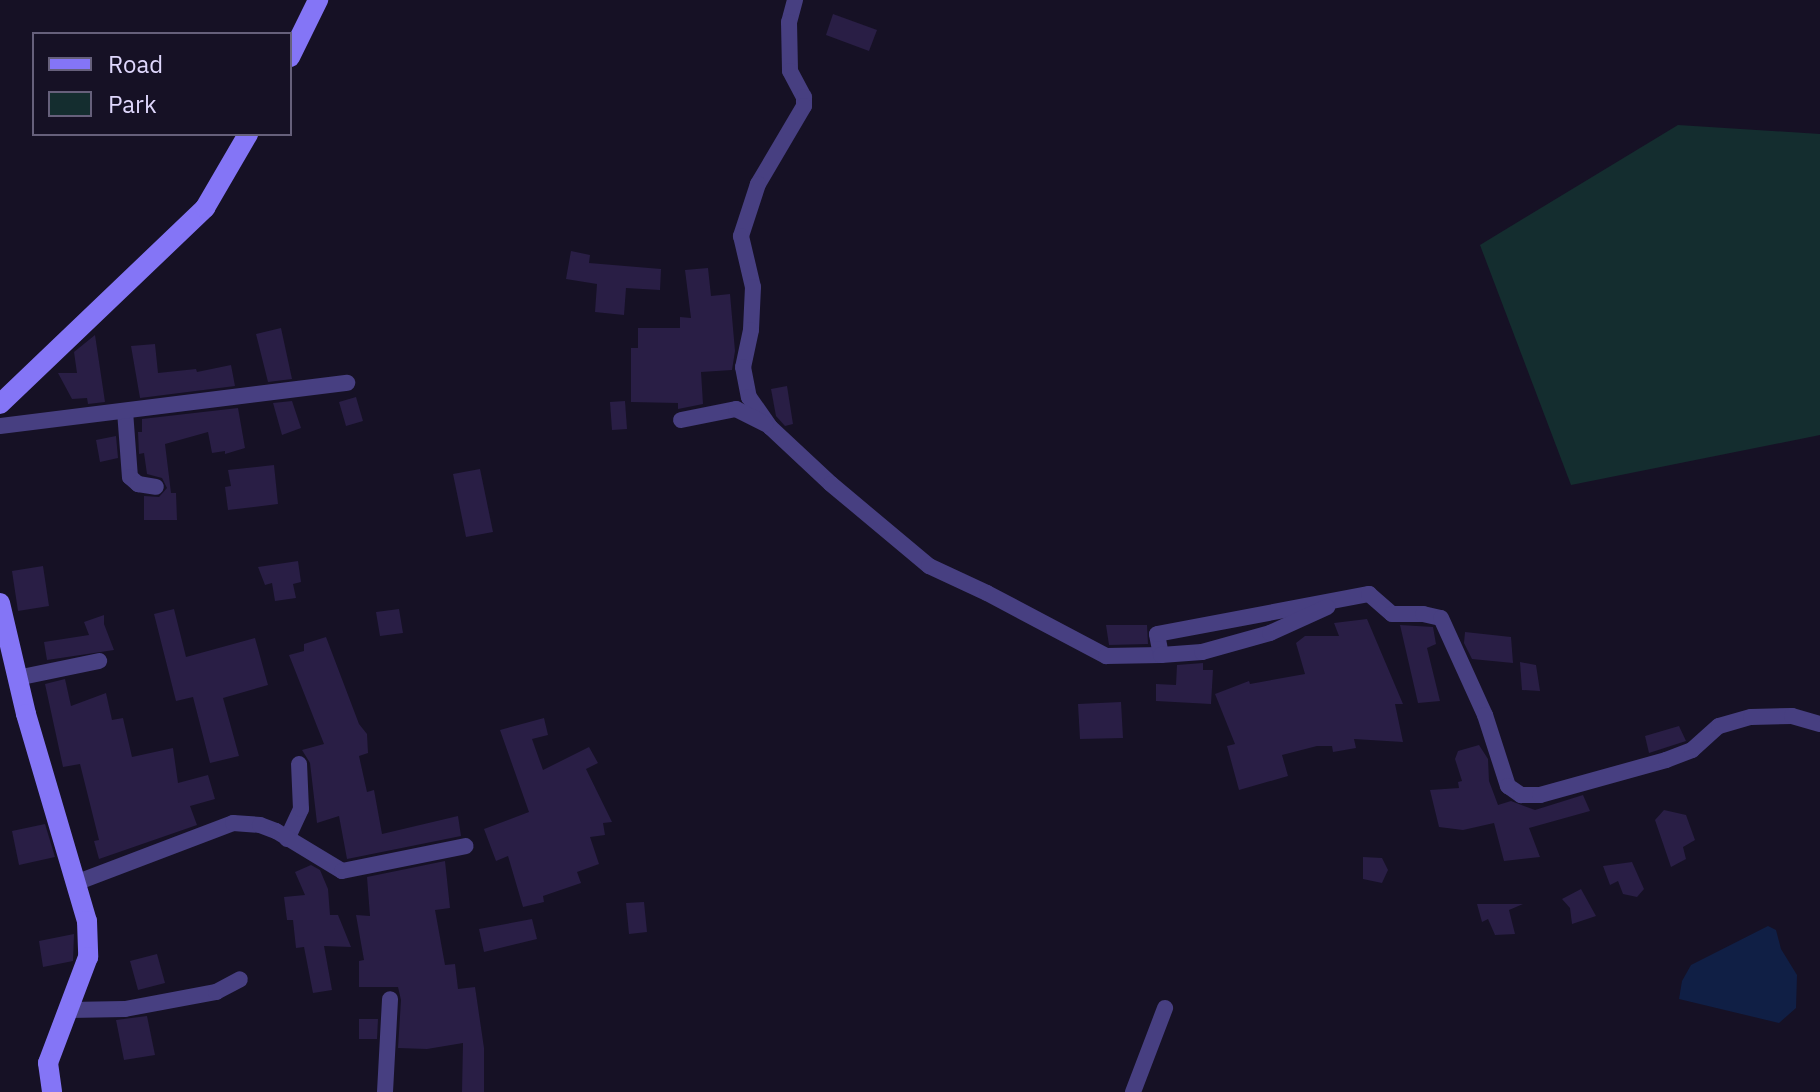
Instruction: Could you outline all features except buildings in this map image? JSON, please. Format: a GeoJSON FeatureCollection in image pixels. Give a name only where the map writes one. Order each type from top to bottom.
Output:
{"type":"FeatureCollection","features":[{"type":"Feature","properties":{"kind":"street"},"geometry":{"type":"LineString","coordinates":[[292,53],[318,0]]}},
{"type":"Feature","properties":{"kind":"street"},"geometry":{"type":"LineString","coordinates":[[795,0],[789,22],[790,71],[804,97],[804,106],[758,184],[741,236],[753,287],[751,330],[743,367],[749,397],[770,427],[842,494],[929,566],[1106,656],[1202,652],[1270,633],[1346,597]]}},
{"type":"Feature","properties":{"kind":"street"},"geometry":{"type":"LineString","coordinates":[[0,404],[205,208],[247,136]]}},
{"type":"Feature","properties":{"kind":"street"},"geometry":{"type":"LineString","coordinates":[[0,426],[347,383]]}},
{"type":"Feature","properties":{"kind":"street"},"geometry":{"type":"LineString","coordinates":[[681,420],[736,409],[770,427]]}},
{"type":"Feature","properties":{"kind":"street"},"geometry":{"type":"LineString","coordinates":[[125,411],[130,477],[138,484],[156,487]]}},
{"type":"Feature","properties":{"kind":"street"},"geometry":{"type":"LineString","coordinates":[[1161,655],[1157,634],[1346,597],[1369,594],[1392,614],[1423,614],[1441,618],[1485,715],[1508,786],[1521,795],[1540,795],[1666,760],[1692,750],[1719,726],[1751,717],[1792,716],[1820,724]]}},
{"type":"Feature","properties":{"kind":"street"},"geometry":{"type":"LineString","coordinates":[[0,603],[17,678],[87,921],[88,957],[48,1063],[52,1092]]}},
{"type":"Feature","properties":{"kind":"street"},"geometry":{"type":"LineString","coordinates":[[17,678],[99,661]]}},
{"type":"Feature","properties":{"kind":"street"},"geometry":{"type":"LineString","coordinates":[[287,839],[301,809],[299,764]]}},
{"type":"Feature","properties":{"kind":"street"},"geometry":{"type":"LineString","coordinates":[[78,882],[233,823],[260,825],[342,871],[466,846]]}},
{"type":"Feature","properties":{"kind":"street"},"geometry":{"type":"LineString","coordinates":[[69,1010],[125,1009],[216,992],[240,979]]}},
{"type":"Feature","properties":{"kind":"street"},"geometry":{"type":"LineString","coordinates":[[385,1092],[390,999]]}},
{"type":"Feature","properties":{"kind":"street"},"geometry":{"type":"LineString","coordinates":[[1133,1092],[1165,1008]]}},
{"type":"Feature","properties":{"kind":"green space"},"geometry":{"type":"Polygon","coordinates":[[[1678,125],[1820,134],[1820,435],[1571,485],[1480,245],[1678,125]]]}},
{"type":"Feature","properties":{"kind":"water"},"geometry":{"type":"Polygon","coordinates":[[[1768,926],[1776,930],[1781,949],[1797,975],[1796,1008],[1779,1023],[1679,999],[1682,981],[1691,965],[1768,926]]]}}]}
